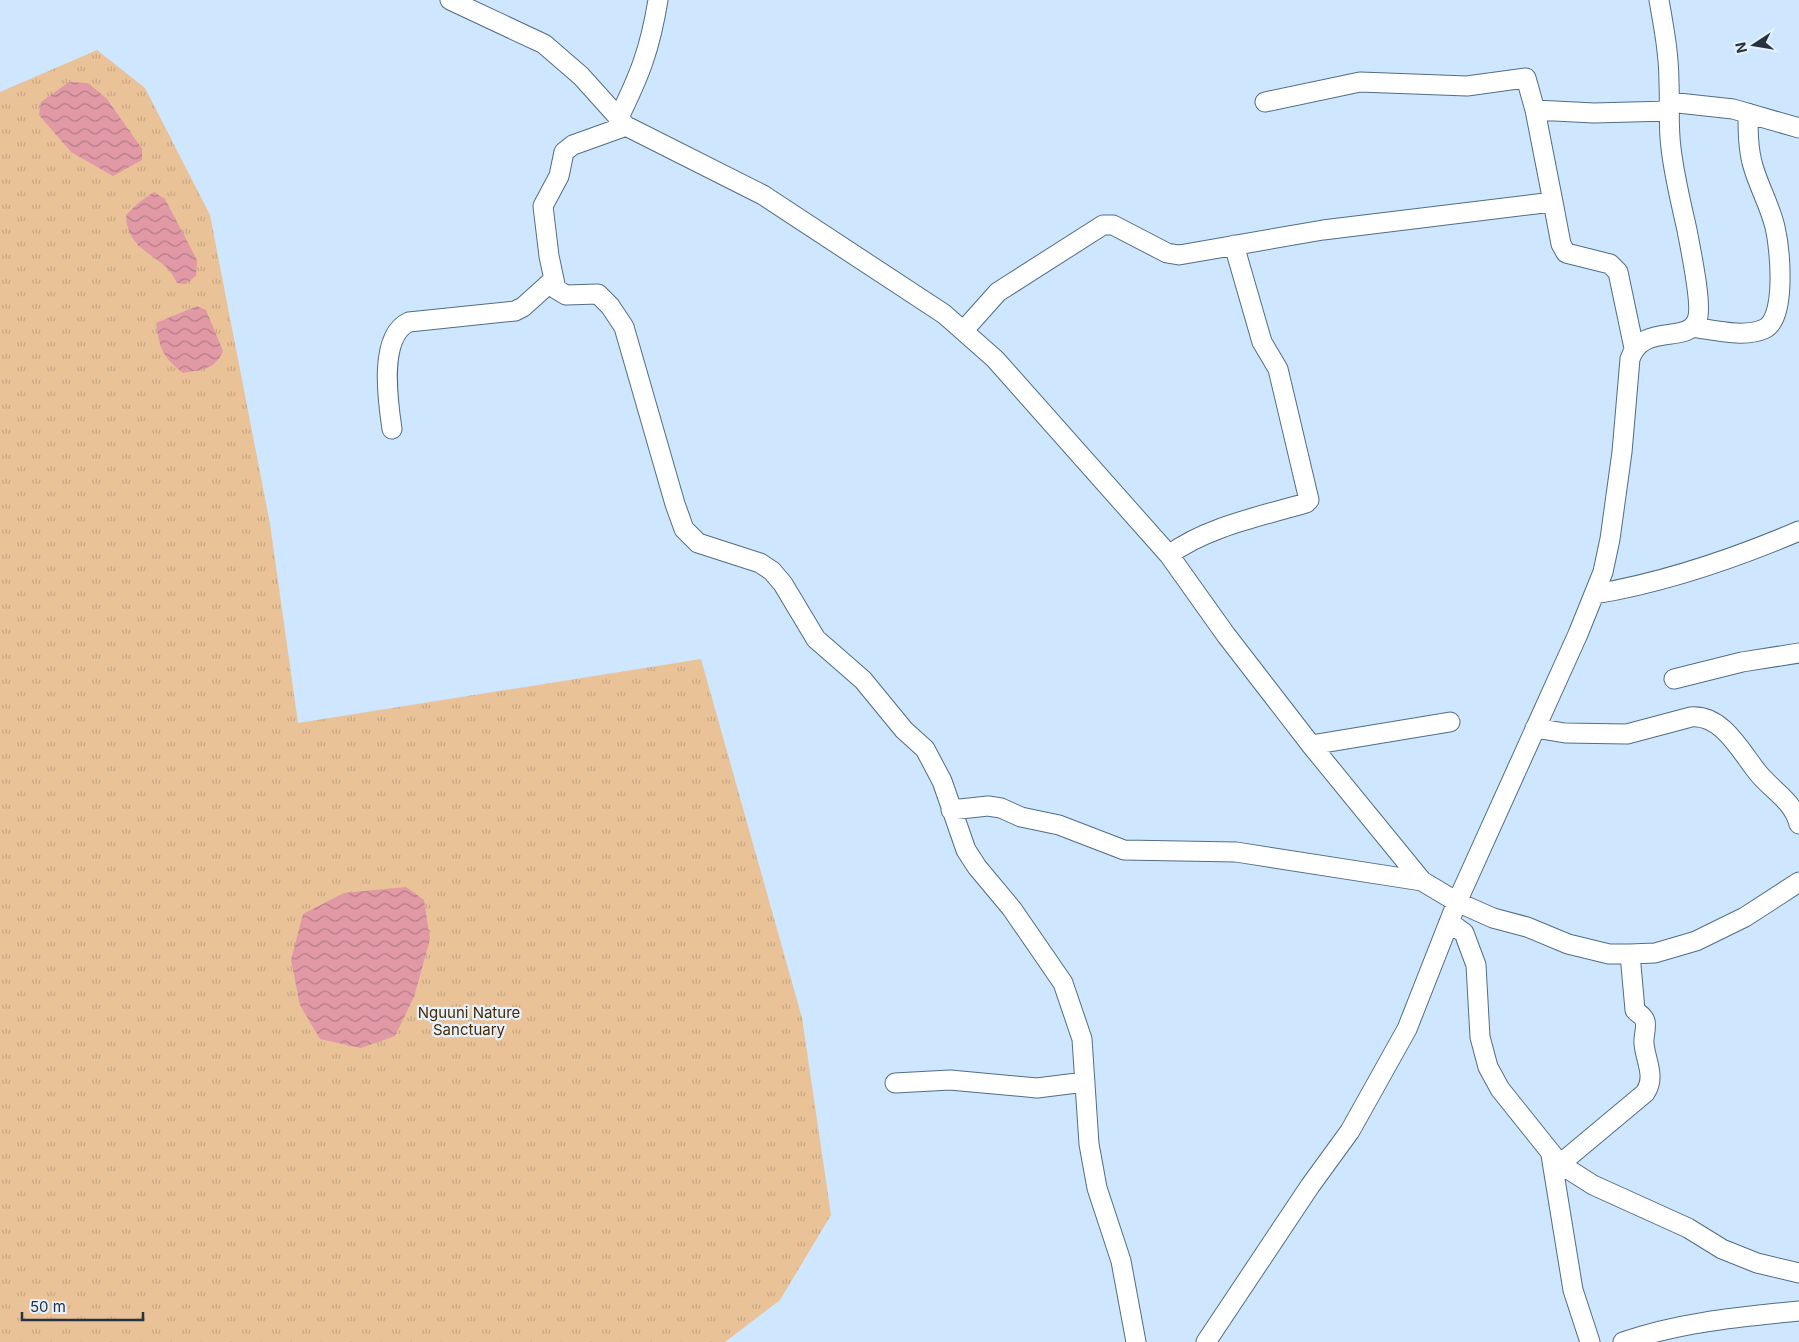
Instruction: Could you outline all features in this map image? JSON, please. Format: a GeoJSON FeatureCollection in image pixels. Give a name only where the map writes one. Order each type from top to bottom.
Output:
{"type":"FeatureCollection","features":[{"type":"Feature","properties":{"kind":"street"},"geometry":{"type":"LineString","coordinates":[[450,0],[544,44],[582,76],[622,122],[763,195],[898,281],[964,330],[994,359],[1169,555],[1226,635],[1310,745],[1422,881],[1457,902],[1568,944],[1610,954],[1655,953],[1696,941],[1745,917],[1799,882]]}},
{"type":"Feature","properties":{"kind":"street"},"geometry":{"type":"LineString","coordinates":[[658,0],[648,53],[622,122],[573,145],[564,152],[559,176],[543,206],[553,280],[560,293],[598,294],[610,306],[624,328],[636,362],[674,504],[690,537],[708,548],[760,563],[772,571],[783,584],[816,639],[863,680],[904,730],[924,749],[938,772],[966,850],[977,867],[1012,909],[1063,983],[1079,1026],[1089,1144],[1096,1181],[1105,1217],[1121,1261],[1136,1342]]}},
{"type":"Feature","properties":{"kind":"street"},"geometry":{"type":"LineString","coordinates":[[1659,0],[1668,53],[1671,147],[1691,250],[1698,310],[1697,321],[1692,327]]}},
{"type":"Feature","properties":{"kind":"street"},"geometry":{"type":"LineString","coordinates":[[1265,102],[1360,82],[1467,86],[1526,78],[1535,110],[1562,244],[1566,253],[1610,264],[1616,268],[1634,348]]}},
{"type":"Feature","properties":{"kind":"street"},"geometry":{"type":"LineString","coordinates":[[1535,110],[1594,113],[1669,107],[1733,109],[1799,128]]}},
{"type":"Feature","properties":{"kind":"street"},"geometry":{"type":"LineString","coordinates":[[1206,1342],[1310,1186],[1350,1130],[1407,1029],[1426,985],[1457,902],[1595,594],[1610,539],[1622,452],[1630,359],[1634,348],[1640,342],[1649,338],[1692,327],[1746,333],[1764,329],[1773,323],[1778,310],[1779,266],[1775,228],[1752,165],[1748,133],[1748,113]]}},
{"type":"Feature","properties":{"kind":"street"},"geometry":{"type":"LineString","coordinates":[[964,330],[998,292],[1062,253],[1102,225],[1112,225],[1167,253],[1179,255],[1323,230],[1554,202]]}},
{"type":"Feature","properties":{"kind":"street"},"geometry":{"type":"LineString","coordinates":[[1169,555],[1184,544],[1203,535],[1306,503],[1309,500],[1278,369],[1262,342],[1234,245]]}},
{"type":"Feature","properties":{"kind":"street"},"geometry":{"type":"LineString","coordinates":[[392,429],[388,400],[388,371],[393,338],[401,326],[417,321],[515,311],[523,307],[553,280]]}},
{"type":"Feature","properties":{"kind":"street"},"geometry":{"type":"LineString","coordinates":[[1595,594],[1646,584],[1722,563],[1799,530]]}},
{"type":"Feature","properties":{"kind":"street"},"geometry":{"type":"LineString","coordinates":[[1674,679],[1742,662],[1799,653]]}},
{"type":"Feature","properties":{"kind":"street"},"geometry":{"type":"LineString","coordinates":[[1535,728],[1565,733],[1626,734],[1691,717],[1702,717],[1730,736],[1758,773],[1794,809],[1799,824]]}},
{"type":"Feature","properties":{"kind":"street"},"geometry":{"type":"LineString","coordinates":[[1310,745],[1450,722]]}},
{"type":"Feature","properties":{"kind":"street"},"geometry":{"type":"LineString","coordinates":[[951,810],[988,806],[1000,808],[1022,817],[1059,825],[1124,850],[1236,852],[1422,881]]}},
{"type":"Feature","properties":{"kind":"street"},"geometry":{"type":"LineString","coordinates":[[1449,922],[1464,933],[1476,965],[1480,1036],[1488,1067],[1500,1089],[1555,1160],[1593,1186],[1688,1228],[1722,1249],[1757,1263],[1799,1273]]}},
{"type":"Feature","properties":{"kind":"street"},"geometry":{"type":"LineString","coordinates":[[1555,1160],[1645,1093],[1650,1087],[1651,1075],[1644,1043],[1646,1024],[1642,1016],[1634,1008],[1630,954]]}},
{"type":"Feature","properties":{"kind":"street"},"geometry":{"type":"LineString","coordinates":[[895,1083],[950,1080],[1037,1088],[1085,1082]]}},
{"type":"Feature","properties":{"kind":"street"},"geometry":{"type":"LineString","coordinates":[[1555,1160],[1573,1290],[1590,1342]]}},
{"type":"Feature","properties":{"kind":"street"},"geometry":{"type":"LineString","coordinates":[[1624,1342],[1650,1332],[1695,1323],[1799,1311]]}},
{"type":"Feature","properties":{"kind":"green space","name":"Nguuni Nature Sanctuary"},"geometry":{"type":"Polygon","coordinates":[[[97,50],[145,88],[210,215],[270,524],[298,723],[701,659],[802,1018],[831,1215],[780,1300],[725,1342],[0,1342],[0,92],[97,50]]]}},
{"type":"Feature","properties":{"kind":"water"},"geometry":{"type":"Polygon","coordinates":[[[69,82],[88,83],[107,99],[142,149],[142,160],[113,176],[71,152],[39,115],[41,102],[69,82]]]}},
{"type":"Feature","properties":{"kind":"water"},"geometry":{"type":"Polygon","coordinates":[[[154,192],[165,199],[197,260],[196,276],[185,284],[177,283],[167,268],[134,240],[127,225],[126,215],[138,203],[154,192]]]}},
{"type":"Feature","properties":{"kind":"water"},"geometry":{"type":"Polygon","coordinates":[[[197,306],[206,310],[223,351],[211,366],[202,370],[183,373],[170,362],[163,352],[156,323],[197,306]]]}},
{"type":"Feature","properties":{"kind":"water"},"geometry":{"type":"Polygon","coordinates":[[[406,887],[424,900],[430,939],[414,997],[395,1036],[361,1048],[320,1039],[300,1005],[291,960],[303,914],[344,893],[406,887]]]}}]}
